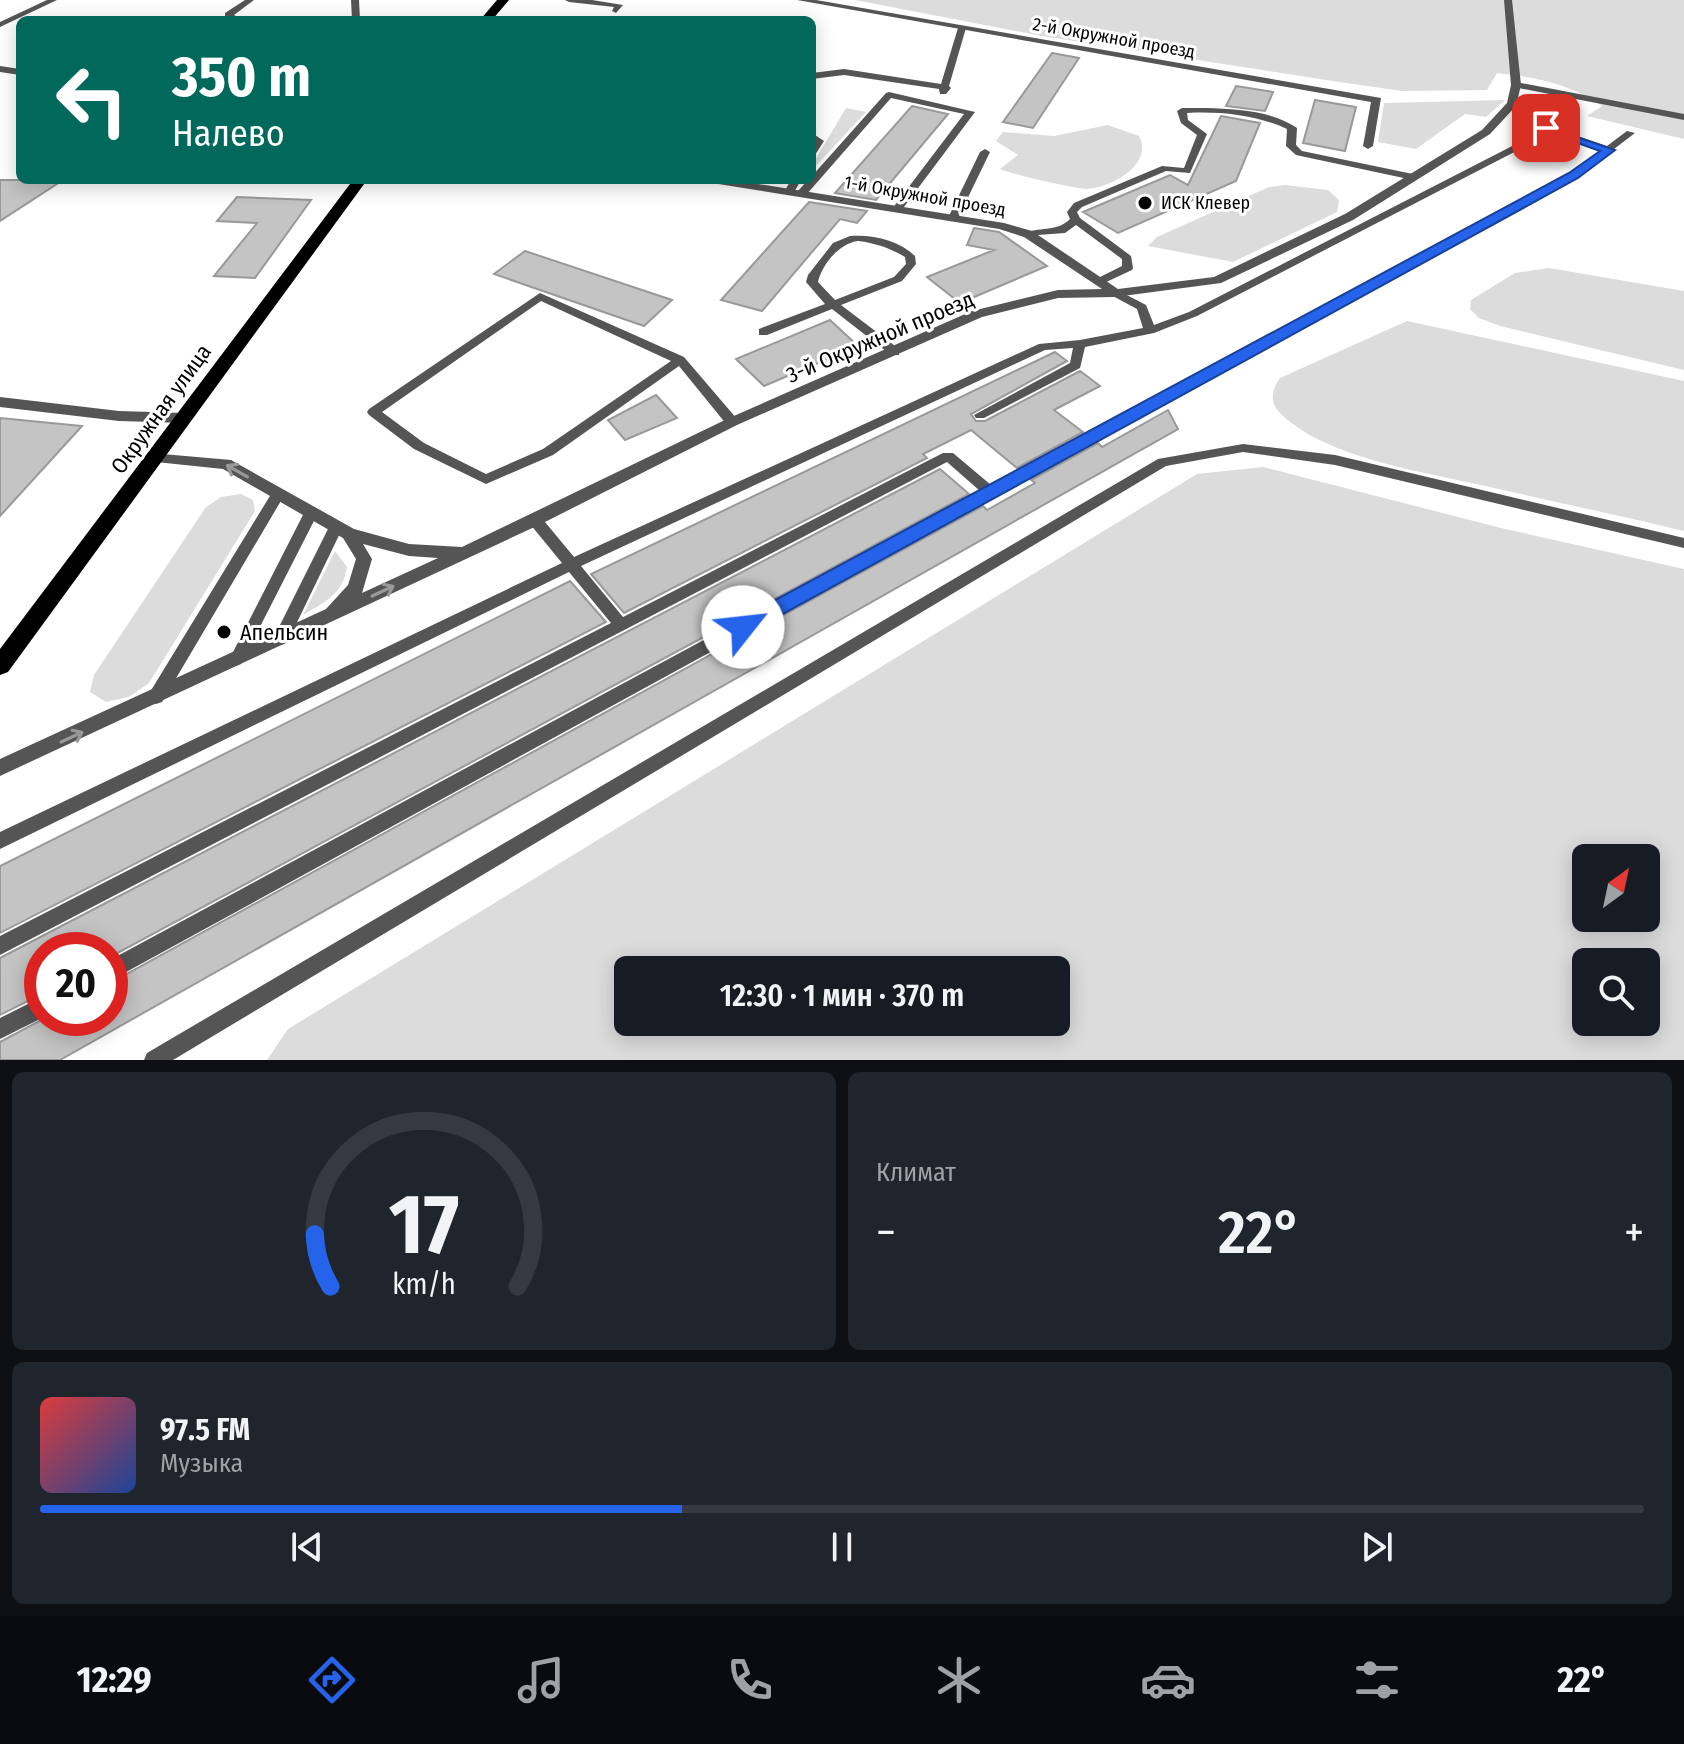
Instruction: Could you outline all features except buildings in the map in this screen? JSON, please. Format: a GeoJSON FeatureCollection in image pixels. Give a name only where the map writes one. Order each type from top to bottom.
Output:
{"type":"FeatureCollection","features":[{"type":"Feature","properties":{"kind":"main road"},"geometry":{"type":"LineString","coordinates":[[489,16],[503,0]]}},
{"type":"Feature","properties":{"kind":"main road","name":"Окружная улица"},"geometry":{"type":"LineString","coordinates":[[0,666],[357,184]]}},
{"type":"Feature","properties":{"kind":"street","name":"2-й Окружной проезд"},"geometry":{"type":"LineString","coordinates":[[801,0],[1377,100],[1368,146]]}},
{"type":"Feature","properties":{"kind":"street"},"geometry":{"type":"LineString","coordinates":[[1508,0],[1516,85]]}},
{"type":"Feature","properties":{"kind":"street","name":"3-й Окружной проезд"},"geometry":{"type":"LineString","coordinates":[[0,768],[535,520],[732,422],[977,314],[1058,294],[1115,293],[1217,280],[1349,217],[1486,132],[1512,104],[1516,85]]}},
{"type":"Feature","properties":{"kind":"street","name":"1-й Окружной проезд"},"geometry":{"type":"LineString","coordinates":[[738,184],[953,218],[1028,234],[1115,293]]}},
{"type":"Feature","properties":{"kind":"street"},"geometry":{"type":"LineString","coordinates":[[0,402],[119,416],[185,418]]}},
{"type":"Feature","properties":{"kind":"street"},"geometry":{"type":"LineString","coordinates":[[156,457],[226,464],[343,531],[409,550],[465,553]]}},
{"type":"Feature","properties":{"kind":"street"},"geometry":{"type":"LineString","coordinates":[[327,618],[356,588],[364,559],[343,531]]}},
{"type":"Feature","properties":{"kind":"lane"},"geometry":{"type":"LineString","coordinates":[[230,16],[250,0]]}},
{"type":"Feature","properties":{"kind":"lane"},"geometry":{"type":"LineString","coordinates":[[569,0],[619,5],[614,16]]}},
{"type":"Feature","properties":{"kind":"lane"},"geometry":{"type":"LineString","coordinates":[[18,16],[48,1]]}},
{"type":"Feature","properties":{"kind":"lane"},"geometry":{"type":"LineString","coordinates":[[936,104],[947,88],[962,28]]}},
{"type":"Feature","properties":{"kind":"lane"},"geometry":{"type":"LineString","coordinates":[[816,76],[844,72],[947,88]]}},
{"type":"Feature","properties":{"kind":"lane"},"geometry":{"type":"LineString","coordinates":[[1516,85],[1684,117]]}},
{"type":"Feature","properties":{"kind":"lane"},"geometry":{"type":"LineString","coordinates":[[816,177],[889,95],[972,113],[897,209]]}},
{"type":"Feature","properties":{"kind":"lane"},"geometry":{"type":"LineString","coordinates":[[1098,282],[1128,268],[1127,258],[1075,220],[1072,212],[1078,205],[1165,168],[1187,171],[1203,139],[1198,129],[1184,121],[1182,111],[1205,110],[1277,122],[1292,128],[1291,146],[1299,153],[1413,177]]}},
{"type":"Feature","properties":{"kind":"lane"},"geometry":{"type":"LineString","coordinates":[[0,841],[574,563],[1043,347],[1080,344],[1150,330],[1219,301],[1523,144],[1560,119]]}},
{"type":"Feature","properties":{"kind":"lane"},"geometry":{"type":"LineString","coordinates":[[1546,128],[1609,150]]}},
{"type":"Feature","properties":{"kind":"lane"},"geometry":{"type":"LineString","coordinates":[[128,960],[1573,176],[1630,133]]}},
{"type":"Feature","properties":{"kind":"lane"},"geometry":{"type":"LineString","coordinates":[[953,218],[985,152]]}},
{"type":"Feature","properties":{"kind":"lane"},"geometry":{"type":"LineString","coordinates":[[789,192],[794,184]]}},
{"type":"Feature","properties":{"kind":"lane"},"geometry":{"type":"LineString","coordinates":[[802,193],[810,184]]}},
{"type":"Feature","properties":{"kind":"lane"},"geometry":{"type":"LineString","coordinates":[[1028,234],[1065,230],[1075,220]]}},
{"type":"Feature","properties":{"kind":"lane"},"geometry":{"type":"LineString","coordinates":[[763,332],[835,303],[898,279],[911,264],[910,256],[901,249],[863,239],[853,238],[838,244],[816,269],[812,282],[835,303],[895,352]]}},
{"type":"Feature","properties":{"kind":"lane"},"geometry":{"type":"LineString","coordinates":[[1115,293],[1142,307],[1150,330]]}},
{"type":"Feature","properties":{"kind":"lane"},"geometry":{"type":"LineString","coordinates":[[680,360],[548,452],[486,479],[419,446],[373,412],[540,296],[680,360],[732,422]]}},
{"type":"Feature","properties":{"kind":"lane"},"geometry":{"type":"LineString","coordinates":[[980,415],[1076,365],[1080,344]]}},
{"type":"Feature","properties":{"kind":"lane"},"geometry":{"type":"LineString","coordinates":[[154,1060],[1163,462],[1243,448],[1335,460],[1684,543]]}},
{"type":"Feature","properties":{"kind":"lane"},"geometry":{"type":"LineString","coordinates":[[0,946],[948,456],[990,492]]}},
{"type":"Feature","properties":{"kind":"lane"},"geometry":{"type":"LineString","coordinates":[[156,698],[278,494]]}},
{"type":"Feature","properties":{"kind":"lane"},"geometry":{"type":"LineString","coordinates":[[236,660],[311,513]]}},
{"type":"Feature","properties":{"kind":"lane"},"geometry":{"type":"LineString","coordinates":[[535,520],[574,563],[620,624]]}},
{"type":"Feature","properties":{"kind":"lane"},"geometry":{"type":"LineString","coordinates":[[281,639],[343,531]]}},
{"type":"Feature","properties":{"kind":"lane"},"geometry":{"type":"LineString","coordinates":[[0,1029],[24,1016]]}},
{"type":"Feature","properties":{"kind":"shaded area"},"geometry":{"type":"Polygon","coordinates":[[[855,0],[1684,0],[1684,139],[1587,116],[1602,106],[1565,87],[1525,77],[1497,73],[1487,90],[1402,91],[1042,36],[855,0]]]}},
{"type":"Feature","properties":{"kind":"shaded area"},"geometry":{"type":"Polygon","coordinates":[[[1505,100],[1486,117],[1465,114],[1416,149],[1378,142],[1384,103],[1505,100]]]}},
{"type":"Feature","properties":{"kind":"shaded area"},"geometry":{"type":"Polygon","coordinates":[[[846,108],[866,112],[817,165],[816,158],[846,108]]]}},
{"type":"Feature","properties":{"kind":"shaded area"},"geometry":{"type":"Polygon","coordinates":[[[1108,125],[1139,136],[1142,146],[1136,165],[1107,184],[1086,189],[1000,169],[1018,155],[996,141],[1003,132],[1054,136],[1108,125]]]}},
{"type":"Feature","properties":{"kind":"shaded area"},"geometry":{"type":"Polygon","coordinates":[[[1285,185],[1328,190],[1339,200],[1337,212],[1233,262],[1148,246],[1157,237],[1269,187],[1285,185]]]}},
{"type":"Feature","properties":{"kind":"shaded area"},"geometry":{"type":"Polygon","coordinates":[[[1549,268],[1684,291],[1684,370],[1500,326],[1479,318],[1470,309],[1471,300],[1515,273],[1549,268]]]}},
{"type":"Feature","properties":{"kind":"shaded area"},"geometry":{"type":"Polygon","coordinates":[[[1407,321],[1684,381],[1684,531],[1382,463],[1327,443],[1302,430],[1275,406],[1273,397],[1280,378],[1407,321]]]}},
{"type":"Feature","properties":{"kind":"shaded area"},"geometry":{"type":"Polygon","coordinates":[[[1263,467],[1501,528],[1684,569],[1684,1060],[267,1060],[288,1029],[1197,474],[1263,467]]]}},
{"type":"Feature","properties":{"kind":"shaded area"},"geometry":{"type":"Polygon","coordinates":[[[241,494],[253,500],[255,511],[149,683],[129,697],[106,702],[90,692],[94,675],[206,507],[221,497],[241,494]]]}},
{"type":"Feature","properties":{"kind":"shaded area"},"geometry":{"type":"Polygon","coordinates":[[[335,551],[347,567],[342,584],[332,596],[303,615],[335,551]]]}},
{"type":"Feature","properties":{"kind":"place","name":"ИСК Клевер"},"geometry":{"type":"Point","coordinates":[1145,203]}},
{"type":"Feature","properties":{"kind":"place","name":"Апельсин"},"geometry":{"type":"Point","coordinates":[224,632]}},
{"type":"Feature","properties":{"kind":"route"},"geometry":{"type":"LineString","coordinates":[[743,627],[1573,176],[1609,150],[1546,128]]}}]}
